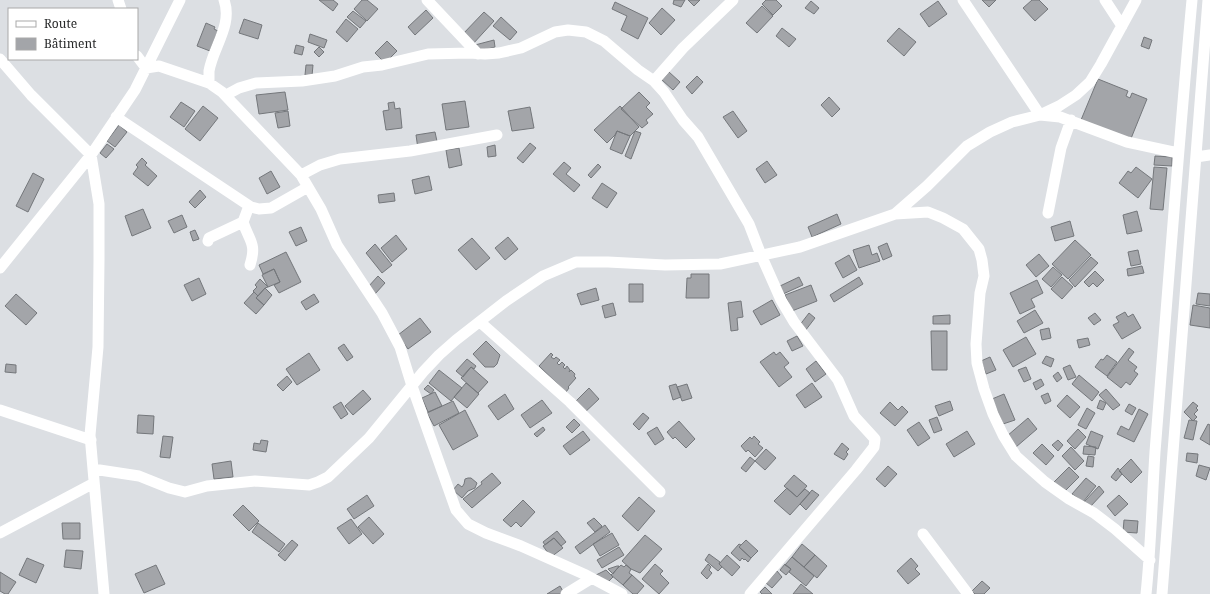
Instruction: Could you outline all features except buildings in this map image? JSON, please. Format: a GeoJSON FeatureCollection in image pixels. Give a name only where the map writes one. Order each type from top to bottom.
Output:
{"type":"FeatureCollection","features":[{"type":"Feature","properties":{"kind":"street"},"geometry":{"type":"LineString","coordinates":[[0,268],[91,155],[135,90],[180,0]]}},
{"type":"Feature","properties":{"kind":"street"},"geometry":{"type":"LineString","coordinates":[[209,84],[209,70],[227,19],[226,4],[224,0]]}},
{"type":"Feature","properties":{"kind":"street"},"geometry":{"type":"LineString","coordinates":[[427,0],[478,54]]}},
{"type":"Feature","properties":{"kind":"street"},"geometry":{"type":"LineString","coordinates":[[654,81],[683,48],[733,0]]}},
{"type":"Feature","properties":{"kind":"street"},"geometry":{"type":"LineString","coordinates":[[963,0],[1040,115]]}},
{"type":"Feature","properties":{"kind":"street"},"geometry":{"type":"LineString","coordinates":[[1106,0],[1122,26]]}},
{"type":"Feature","properties":{"kind":"street"},"geometry":{"type":"LineString","coordinates":[[895,214],[927,186],[967,146],[990,132],[1012,122],[1040,115],[1076,96],[1090,82],[1136,0]]}},
{"type":"Feature","properties":{"kind":"street"},"geometry":{"type":"LineString","coordinates":[[1146,594],[1150,560],[1153,482],[1178,153],[1192,0]]}},
{"type":"Feature","properties":{"kind":"street"},"geometry":{"type":"LineString","coordinates":[[1162,594],[1196,157],[1208,31],[1208,0]]}},
{"type":"Feature","properties":{"kind":"street"},"geometry":{"type":"LineString","coordinates":[[226,95],[239,88],[256,83],[302,81],[335,76],[363,67],[382,65],[428,54],[499,53],[520,48],[555,32],[568,30],[586,32],[604,41],[638,70],[654,81],[664,92],[683,120],[698,137],[749,224],[781,300],[794,322],[838,380],[854,416],[875,439],[874,447],[856,470],[750,594]]}},
{"type":"Feature","properties":{"kind":"street"},"geometry":{"type":"LineString","coordinates":[[138,57],[146,68]]}},
{"type":"Feature","properties":{"kind":"street"},"geometry":{"type":"LineString","coordinates":[[0,59],[31,95],[91,155],[99,204],[98,347],[91,440],[104,594]]}},
{"type":"Feature","properties":{"kind":"street"},"geometry":{"type":"LineString","coordinates":[[146,68],[159,66],[209,84],[226,95],[301,175],[321,209],[337,245],[382,313],[400,347],[412,386],[456,510],[468,524],[592,578],[622,594]]}},
{"type":"Feature","properties":{"kind":"street"},"geometry":{"type":"LineString","coordinates":[[1040,115],[1060,116],[1127,142],[1178,153]]}},
{"type":"Feature","properties":{"kind":"street"},"geometry":{"type":"LineString","coordinates":[[116,117],[249,206],[259,209],[271,208],[308,187]]}},
{"type":"Feature","properties":{"kind":"street"},"geometry":{"type":"LineString","coordinates":[[1048,213],[1062,148],[1071,120]]}},
{"type":"Feature","properties":{"kind":"street"},"geometry":{"type":"LineString","coordinates":[[301,175],[320,165],[340,159],[410,151],[497,135]]}},
{"type":"Feature","properties":{"kind":"street"},"geometry":{"type":"LineString","coordinates":[[1196,157],[1210,155]]}},
{"type":"Feature","properties":{"kind":"street"},"geometry":{"type":"LineString","coordinates":[[249,206],[243,222],[253,246],[254,254],[250,265]]}},
{"type":"Feature","properties":{"kind":"street"},"geometry":{"type":"LineString","coordinates":[[93,469],[139,476],[169,488],[185,492],[206,486],[255,481],[308,485],[318,482],[328,477],[369,438],[439,355],[506,300],[543,276],[576,262],[698,266],[720,264],[761,254],[781,252],[800,247],[895,214],[928,212],[963,229],[979,249],[984,276],[980,293],[976,363],[993,414],[1003,435],[1016,456],[1045,482],[1116,529],[1150,560]]}},
{"type":"Feature","properties":{"kind":"street"},"geometry":{"type":"LineString","coordinates":[[208,241],[209,238],[243,222]]}},
{"type":"Feature","properties":{"kind":"street"},"geometry":{"type":"LineString","coordinates":[[480,322],[570,402],[660,492]]}},
{"type":"Feature","properties":{"kind":"street"},"geometry":{"type":"LineString","coordinates":[[0,410],[91,440]]}},
{"type":"Feature","properties":{"kind":"street"},"geometry":{"type":"LineString","coordinates":[[0,533],[94,483]]}},
{"type":"Feature","properties":{"kind":"street"},"geometry":{"type":"LineString","coordinates":[[923,534],[968,594]]}},
{"type":"Feature","properties":{"kind":"street"},"geometry":{"type":"LineString","coordinates":[[566,594],[592,578]]}}]}
